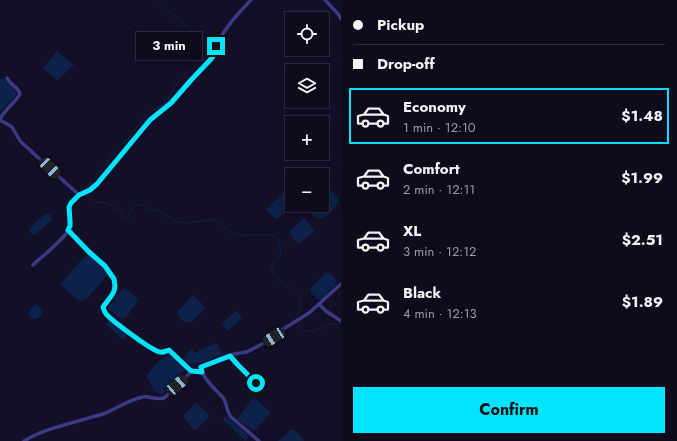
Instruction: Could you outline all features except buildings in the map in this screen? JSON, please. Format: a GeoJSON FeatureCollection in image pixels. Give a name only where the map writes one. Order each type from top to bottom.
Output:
{"type":"FeatureCollection","features":[{"type":"Feature","properties":{"kind":"street"},"geometry":{"type":"LineString","coordinates":[[33,265],[63,237],[68,230],[70,226],[69,207],[71,203],[104,177],[112,165],[150,120],[171,103],[211,59],[221,37],[238,13],[251,0]]}},
{"type":"Feature","properties":{"kind":"street"},"geometry":{"type":"LineString","coordinates":[[326,0],[341,19]]}},
{"type":"Feature","properties":{"kind":"street"},"geometry":{"type":"LineString","coordinates":[[7,78],[7,80],[17,88],[20,94],[2,114],[0,119],[12,128],[20,141],[82,193]]}},
{"type":"Feature","properties":{"kind":"street"},"geometry":{"type":"LineString","coordinates":[[68,230],[105,266],[114,279],[114,291],[103,307],[104,312],[122,328],[157,351],[162,352],[167,350],[192,371],[202,372]]}},
{"type":"Feature","properties":{"kind":"street"},"geometry":{"type":"LineString","coordinates":[[259,441],[231,418],[224,400],[202,372],[201,367],[230,356],[247,352],[264,344],[285,328],[309,313],[341,284]]}},
{"type":"Feature","properties":{"kind":"street"},"geometry":{"type":"LineString","coordinates":[[319,304],[326,311],[341,321]]}},
{"type":"Feature","properties":{"kind":"street"},"geometry":{"type":"LineString","coordinates":[[230,356],[256,383]]}},
{"type":"Feature","properties":{"kind":"street"},"geometry":{"type":"LineString","coordinates":[[24,441],[39,433],[102,414],[141,397],[149,396],[159,399],[164,398],[192,371]]}},
{"type":"Feature","properties":{"kind":"water"},"geometry":{"type":"Polygon","coordinates":[[[57,51],[74,65],[58,80],[43,68],[57,51]]]}},
{"type":"Feature","properties":{"kind":"water"},"geometry":{"type":"Polygon","coordinates":[[[2,78],[11,84],[15,89],[16,94],[15,97],[0,112],[0,80],[2,78]]]}},
{"type":"Feature","properties":{"kind":"water"},"geometry":{"type":"Polygon","coordinates":[[[329,189],[338,198],[338,203],[327,215],[321,219],[309,212],[329,212],[329,189]]]}},
{"type":"Feature","properties":{"kind":"water"},"geometry":{"type":"Polygon","coordinates":[[[283,192],[285,194],[285,212],[279,218],[275,218],[268,212],[267,209],[283,192]]]}},
{"type":"Feature","properties":{"kind":"water"},"geometry":{"type":"Polygon","coordinates":[[[46,213],[52,217],[52,220],[33,235],[29,229],[46,213]]]}},
{"type":"Feature","properties":{"kind":"water"},"geometry":{"type":"Polygon","coordinates":[[[304,218],[315,231],[298,243],[291,236],[290,231],[304,218]]]}},
{"type":"Feature","properties":{"kind":"water"},"geometry":{"type":"Polygon","coordinates":[[[88,255],[104,267],[108,274],[88,298],[82,302],[68,292],[61,284],[83,258],[88,255]]]}},
{"type":"Feature","properties":{"kind":"water"},"geometry":{"type":"Polygon","coordinates":[[[325,273],[332,275],[337,281],[337,284],[322,299],[318,299],[311,293],[310,290],[325,273]]]}},
{"type":"Feature","properties":{"kind":"water"},"geometry":{"type":"Polygon","coordinates":[[[124,288],[134,295],[138,301],[128,315],[122,320],[108,308],[124,288]]]}},
{"type":"Feature","properties":{"kind":"water"},"geometry":{"type":"Polygon","coordinates":[[[193,295],[205,308],[192,322],[185,322],[181,319],[177,312],[193,295]]]}},
{"type":"Feature","properties":{"kind":"water"},"geometry":{"type":"Polygon","coordinates":[[[35,304],[44,311],[40,317],[35,320],[31,318],[28,313],[35,304]]]}},
{"type":"Feature","properties":{"kind":"water"},"geometry":{"type":"Polygon","coordinates":[[[236,311],[242,318],[229,330],[227,330],[222,323],[236,311]]]}},
{"type":"Feature","properties":{"kind":"water"},"geometry":{"type":"Polygon","coordinates":[[[109,320],[126,332],[127,335],[124,339],[122,339],[106,325],[109,320]]]}},
{"type":"Feature","properties":{"kind":"water"},"geometry":{"type":"Polygon","coordinates":[[[214,343],[217,344],[223,354],[206,361],[192,364],[188,363],[183,358],[191,349],[196,353],[214,343]]]}},
{"type":"Feature","properties":{"kind":"water"},"geometry":{"type":"Polygon","coordinates":[[[169,356],[173,357],[185,369],[163,394],[159,394],[153,389],[147,376],[159,361],[169,356]]]}},
{"type":"Feature","properties":{"kind":"water"},"geometry":{"type":"Polygon","coordinates":[[[253,398],[271,413],[254,431],[237,419],[253,398]]]}},
{"type":"Feature","properties":{"kind":"water"},"geometry":{"type":"Polygon","coordinates":[[[196,403],[210,416],[196,430],[194,430],[183,416],[196,403]]]}},
{"type":"Feature","properties":{"kind":"water"},"geometry":{"type":"Polygon","coordinates":[[[226,416],[249,436],[248,439],[245,441],[223,420],[226,416]]]}},
{"type":"Feature","properties":{"kind":"water"},"geometry":{"type":"Polygon","coordinates":[[[292,429],[299,434],[304,441],[278,441],[292,429]]]}},
{"type":"Feature","properties":{"kind":"waterway"},"geometry":{"type":"LineString","coordinates":[[155,0],[202,40],[211,51],[209,55],[199,62],[177,83],[161,106],[145,116],[84,191],[94,201],[108,203],[119,210],[126,218],[129,216],[133,207],[139,204],[149,209],[160,211],[178,222],[188,223],[213,220],[231,232],[243,235],[271,235],[276,237],[280,245],[281,254],[273,263],[272,272],[278,280],[298,294],[301,303],[297,320]]}},
{"type":"Feature","properties":{"kind":"waterway"},"geometry":{"type":"LineString","coordinates":[[297,323],[303,329],[311,332],[331,324],[341,324]]}},
{"type":"Feature","properties":{"kind":"route"},"geometry":{"type":"LineString","coordinates":[[216,46],[211,59],[171,103],[150,120],[112,165],[104,177],[90,190],[79,195],[71,203],[69,207],[70,226],[68,230],[89,252],[108,268],[110,275],[115,281],[115,286],[112,295],[104,305],[103,309],[108,316],[122,328],[157,351],[162,352],[169,350],[192,371],[202,372],[201,367],[230,356],[256,383]]}}]}
